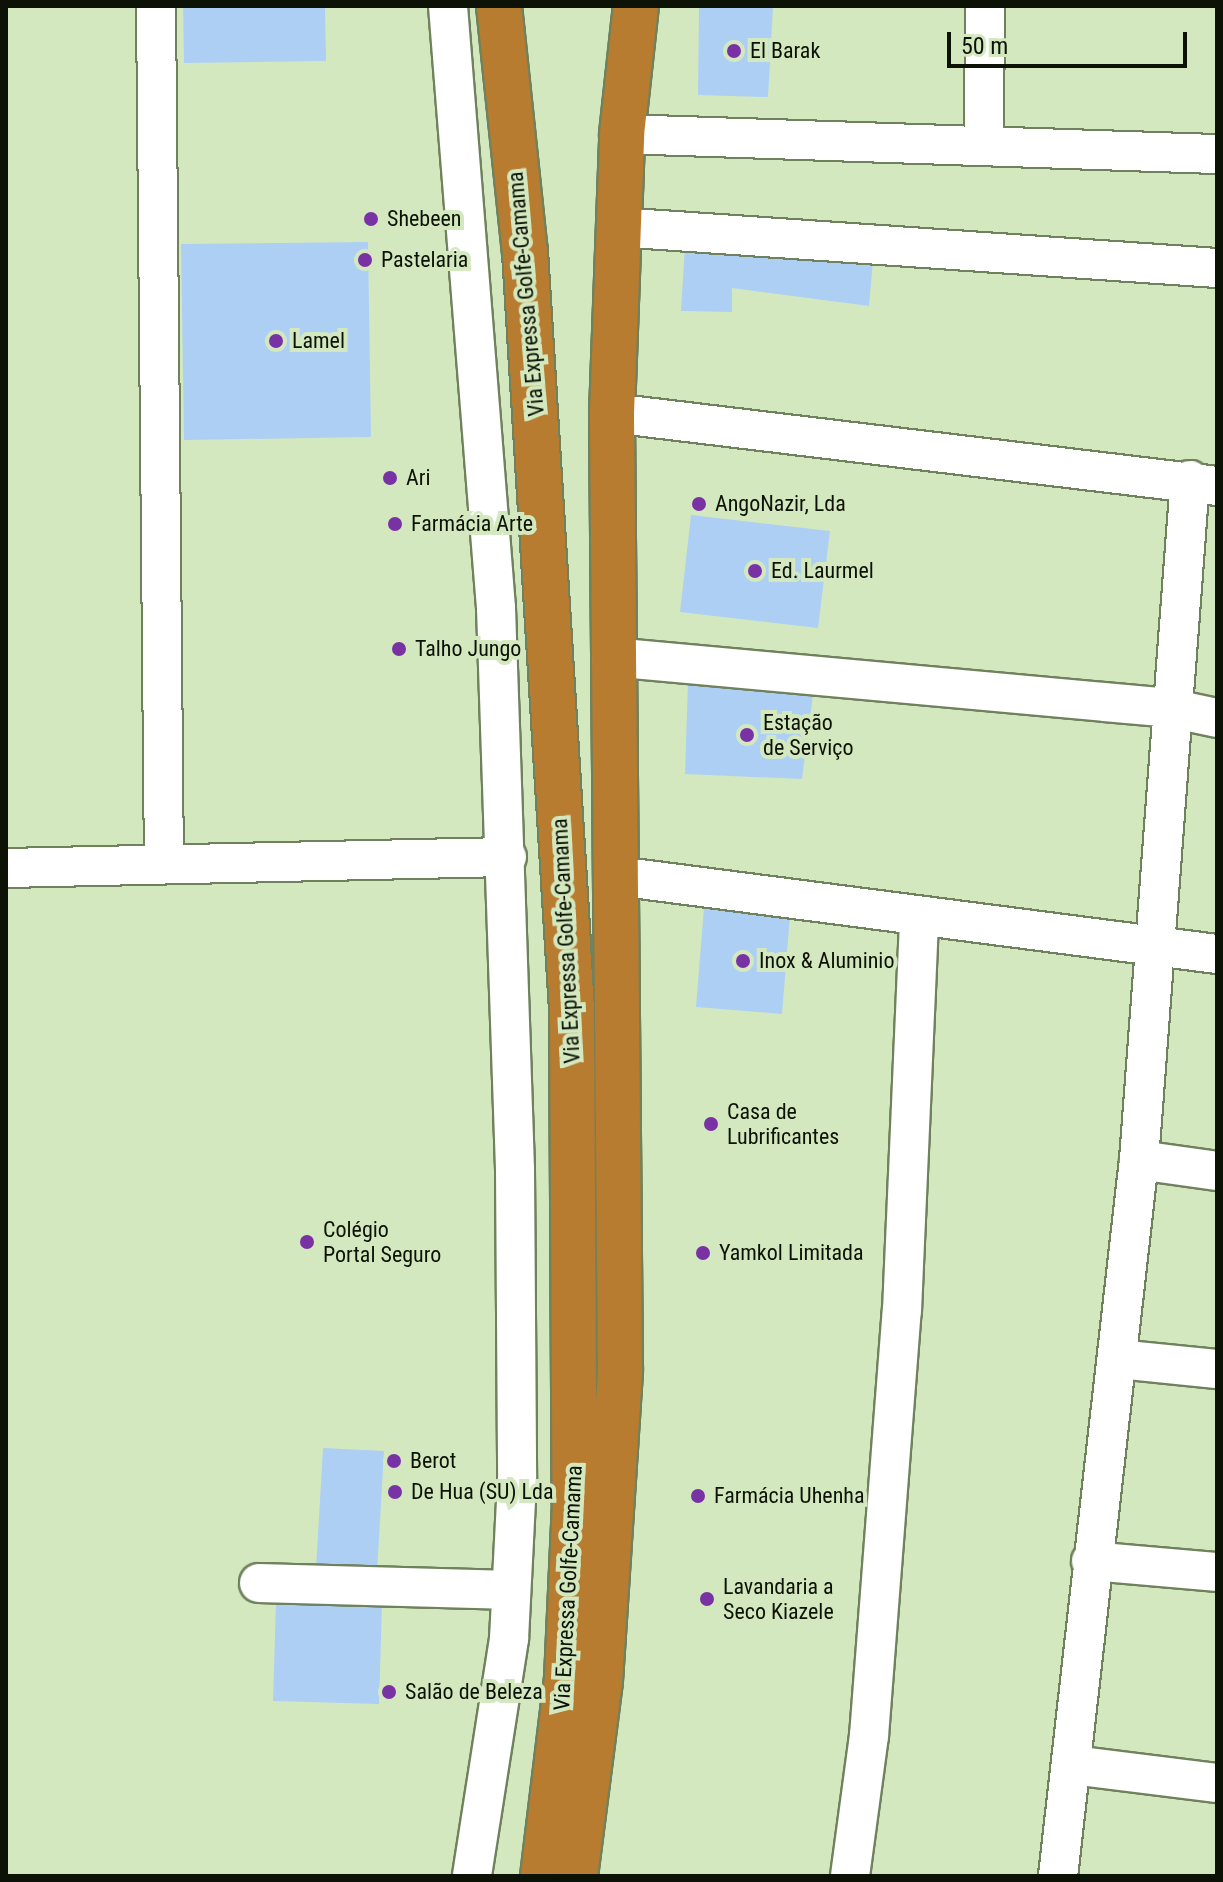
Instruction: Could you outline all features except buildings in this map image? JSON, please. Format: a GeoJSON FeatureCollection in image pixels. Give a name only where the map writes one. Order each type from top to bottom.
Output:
{"type":"FeatureCollection","features":[{"type":"Feature","properties":{"kind":"highway","name":"Via Expressa Golfe-Camama"},"geometry":{"type":"LineString","coordinates":[[499,6],[525,252],[572,1010],[575,1487],[567,1678],[543,1876]]}},
{"type":"Feature","properties":{"kind":"highway","name":"Via Expressa Golfe-Camama"},"geometry":{"type":"LineString","coordinates":[[575,1876],[600,1681],[620,1371],[617,876],[611,657],[612,413],[622,134],[636,6]]}},
{"type":"Feature","properties":{"kind":"street"},"geometry":{"type":"LineString","coordinates":[[156,6],[164,864]]}},
{"type":"Feature","properties":{"kind":"street"},"geometry":{"type":"LineString","coordinates":[[448,6],[499,664],[507,857],[517,1466],[509,1639],[472,1876]]}},
{"type":"Feature","properties":{"kind":"street"},"geometry":{"type":"LineString","coordinates":[[984,143],[985,6]]}},
{"type":"Feature","properties":{"kind":"street"},"geometry":{"type":"LineString","coordinates":[[622,134],[984,143],[1217,154]]}},
{"type":"Feature","properties":{"kind":"street"},"geometry":{"type":"LineString","coordinates":[[617,227],[1217,268]]}},
{"type":"Feature","properties":{"kind":"street"},"geometry":{"type":"LineString","coordinates":[[612,413],[1204,483],[1170,708],[1139,1160],[1118,1359],[1091,1561],[1058,1876]]}},
{"type":"Feature","properties":{"kind":"street"},"geometry":{"type":"LineString","coordinates":[[611,657],[1170,708],[1217,718]]}},
{"type":"Feature","properties":{"kind":"street"},"geometry":{"type":"LineString","coordinates":[[499,664],[552,663]]}},
{"type":"Feature","properties":{"kind":"street"},"geometry":{"type":"LineString","coordinates":[[6,868],[507,857]]}},
{"type":"Feature","properties":{"kind":"street"},"geometry":{"type":"LineString","coordinates":[[617,876],[919,918],[1217,954]]}},
{"type":"Feature","properties":{"kind":"street"},"geometry":{"type":"LineString","coordinates":[[850,1876],[869,1736],[902,1311],[919,918]]}},
{"type":"Feature","properties":{"kind":"street"},"geometry":{"type":"LineString","coordinates":[[1139,1160],[1217,1171]]}},
{"type":"Feature","properties":{"kind":"street"},"geometry":{"type":"LineString","coordinates":[[1118,1359],[1217,1369]]}},
{"type":"Feature","properties":{"kind":"street"},"geometry":{"type":"LineString","coordinates":[[1091,1561],[1217,1572]]}},
{"type":"Feature","properties":{"kind":"street"},"geometry":{"type":"LineString","coordinates":[[259,1583],[511,1590]]}},
{"type":"Feature","properties":{"kind":"street"},"geometry":{"type":"LineString","coordinates":[[1072,1765],[1217,1783]]}},
{"type":"Feature","properties":{"kind":"place","name":"El Barak"},"geometry":{"type":"Point","coordinates":[734,51]}},
{"type":"Feature","properties":{"kind":"place","name":"Shebeen"},"geometry":{"type":"Point","coordinates":[371,219]}},
{"type":"Feature","properties":{"kind":"place","name":"Pastelaria"},"geometry":{"type":"Point","coordinates":[365,260]}},
{"type":"Feature","properties":{"kind":"place","name":"Lamel"},"geometry":{"type":"Point","coordinates":[276,341]}},
{"type":"Feature","properties":{"kind":"place","name":"Ari"},"geometry":{"type":"Point","coordinates":[390,478]}},
{"type":"Feature","properties":{"kind":"place","name":"AngoNazir, Lda"},"geometry":{"type":"Point","coordinates":[699,504]}},
{"type":"Feature","properties":{"kind":"place","name":"Farmácia Arte"},"geometry":{"type":"Point","coordinates":[395,524]}},
{"type":"Feature","properties":{"kind":"place","name":"Ed. Laurmel"},"geometry":{"type":"Point","coordinates":[755,571]}},
{"type":"Feature","properties":{"kind":"place","name":"Talho Jungo"},"geometry":{"type":"Point","coordinates":[399,649]}},
{"type":"Feature","properties":{"kind":"place","name":"Estação de Serviço"},"geometry":{"type":"Point","coordinates":[747,735]}},
{"type":"Feature","properties":{"kind":"place","name":"Inox & Aluminio"},"geometry":{"type":"Point","coordinates":[743,961]}},
{"type":"Feature","properties":{"kind":"place","name":"Casa de Lubrificantes"},"geometry":{"type":"Point","coordinates":[711,1124]}},
{"type":"Feature","properties":{"kind":"place","name":"Colégio Portal Seguro"},"geometry":{"type":"Point","coordinates":[307,1242]}},
{"type":"Feature","properties":{"kind":"place","name":"Yamkol Limitada"},"geometry":{"type":"Point","coordinates":[703,1253]}},
{"type":"Feature","properties":{"kind":"place","name":"Berot"},"geometry":{"type":"Point","coordinates":[394,1461]}},
{"type":"Feature","properties":{"kind":"place","name":"De Hua (SU) Lda"},"geometry":{"type":"Point","coordinates":[395,1492]}},
{"type":"Feature","properties":{"kind":"place","name":"Farmácia Uhenha"},"geometry":{"type":"Point","coordinates":[698,1496]}},
{"type":"Feature","properties":{"kind":"place","name":"Lavandaria a Seco Kiazele"},"geometry":{"type":"Point","coordinates":[707,1599]}},
{"type":"Feature","properties":{"kind":"place","name":"Salão de Beleza"},"geometry":{"type":"Point","coordinates":[389,1692]}}]}
